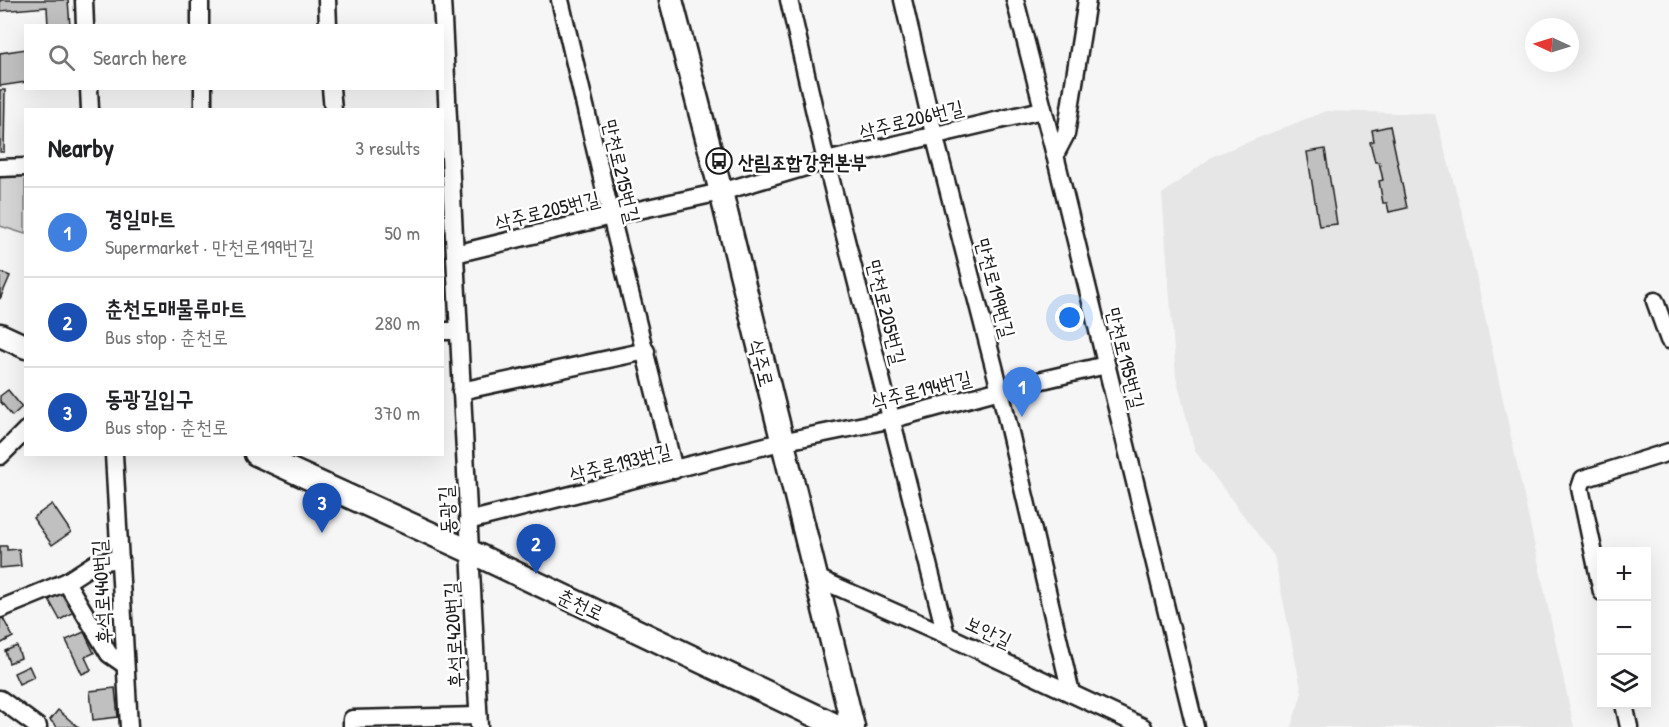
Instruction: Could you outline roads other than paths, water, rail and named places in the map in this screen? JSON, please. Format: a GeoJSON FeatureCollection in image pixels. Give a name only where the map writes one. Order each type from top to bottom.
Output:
{"type":"FeatureCollection","features":[{"type":"Feature","properties":{"kind":"street"},"geometry":{"type":"LineString","coordinates":[[84,0],[86,24]]}},
{"type":"Feature","properties":{"kind":"street"},"geometry":{"type":"LineString","coordinates":[[200,0],[200,24]]}},
{"type":"Feature","properties":{"kind":"street"},"geometry":{"type":"LineString","coordinates":[[327,0],[328,24]]}},
{"type":"Feature","properties":{"kind":"street","name":"동광길"},"geometry":{"type":"LineString","coordinates":[[442,0],[443,24]]}},
{"type":"Feature","properties":{"kind":"street","name":"만천로215번길"},"geometry":{"type":"LineString","coordinates":[[560,0],[674,470]]}},
{"type":"Feature","properties":{"kind":"street","name":"삭주로"},"geometry":{"type":"LineString","coordinates":[[671,0],[721,192],[853,727]]}},
{"type":"Feature","properties":{"kind":"street","name":"만천로205번길"},"geometry":{"type":"LineString","coordinates":[[789,0],[826,161],[946,635]]}},
{"type":"Feature","properties":{"kind":"street","name":"만천로199번길"},"geometry":{"type":"LineString","coordinates":[[903,0],[934,134],[1000,390],[1071,693]]}},
{"type":"Feature","properties":{"kind":"street","name":"만천로195번길"},"geometry":{"type":"LineString","coordinates":[[1015,0],[1195,727]]}},
{"type":"Feature","properties":{"kind":"street"},"geometry":{"type":"LineString","coordinates":[[1055,155],[1066,134],[1087,0]]}},
{"type":"Feature","properties":{"kind":"street","name":"동광길"},"geometry":{"type":"LineString","coordinates":[[444,74],[446,148],[454,254],[450,331],[461,391],[469,551]]}},
{"type":"Feature","properties":{"kind":"street"},"geometry":{"type":"LineString","coordinates":[[89,90],[90,108]]}},
{"type":"Feature","properties":{"kind":"street"},"geometry":{"type":"LineString","coordinates":[[202,90],[203,108]]}},
{"type":"Feature","properties":{"kind":"street"},"geometry":{"type":"LineString","coordinates":[[332,90],[333,108]]}},
{"type":"Feature","properties":{"kind":"street","name":"삭주로206번길"},"geometry":{"type":"LineString","coordinates":[[721,192],[826,161],[1042,110]]}},
{"type":"Feature","properties":{"kind":"street"},"geometry":{"type":"LineString","coordinates":[[0,168],[24,167]]}},
{"type":"Feature","properties":{"kind":"street","name":"삭주로205번길"},"geometry":{"type":"LineString","coordinates":[[454,254],[721,192]]}},
{"type":"Feature","properties":{"kind":"street"},"geometry":{"type":"LineString","coordinates":[[1655,301],[1669,340]]}},
{"type":"Feature","properties":{"kind":"street"},"geometry":{"type":"LineString","coordinates":[[0,335],[24,346]]}},
{"type":"Feature","properties":{"kind":"street"},"geometry":{"type":"LineString","coordinates":[[461,391],[646,351]]}},
{"type":"Feature","properties":{"kind":"street","name":"삭주로194번길"},"geometry":{"type":"LineString","coordinates":[[781,442],[893,419],[1000,390],[1106,365]]}},
{"type":"Feature","properties":{"kind":"street"},"geometry":{"type":"LineString","coordinates":[[0,456],[24,432]]}},
{"type":"Feature","properties":{"kind":"street","name":"삭주로193번길"},"geometry":{"type":"LineString","coordinates":[[468,521],[781,442]]}},
{"type":"Feature","properties":{"kind":"street"},"geometry":{"type":"LineString","coordinates":[[1597,568],[1580,488],[1583,479],[1669,452]]}},
{"type":"Feature","properties":{"kind":"street","name":"후석로440번길"},"geometry":{"type":"LineString","coordinates":[[114,456],[129,727]]}},
{"type":"Feature","properties":{"kind":"street","name":"춘천로"},"geometry":{"type":"LineString","coordinates":[[260,456],[469,551],[839,727]]}},
{"type":"Feature","properties":{"kind":"street","name":"후석로420번길"},"geometry":{"type":"LineString","coordinates":[[352,727],[352,719],[478,721],[469,551]]}},
{"type":"Feature","properties":{"kind":"street"},"geometry":{"type":"LineString","coordinates":[[0,609],[66,582],[94,564],[120,558]]}},
{"type":"Feature","properties":{"kind":"street","name":"보안길"},"geometry":{"type":"LineString","coordinates":[[815,577],[1143,727]]}},
{"type":"Feature","properties":{"kind":"street"},"geometry":{"type":"LineString","coordinates":[[66,582],[109,654],[125,665]]}},
{"type":"Feature","properties":{"kind":"street"},"geometry":{"type":"LineString","coordinates":[[0,699],[38,727]]}},
{"type":"Feature","properties":{"kind":"street"},"geometry":{"type":"LineString","coordinates":[[1625,709],[1629,727]]}},
{"type":"Feature","properties":{"kind":"place","name":"산림조합강원본부"},"geometry":{"type":"Point","coordinates":[719,161]}},
{"type":"Feature","properties":{"kind":"place","name":"경일마트"},"geometry":{"type":"Point","coordinates":[1022,417]}},
{"type":"Feature","properties":{"kind":"place","name":"동광길입구"},"geometry":{"type":"Point","coordinates":[322,533]}},
{"type":"Feature","properties":{"kind":"place","name":"춘천도매물류마트"},"geometry":{"type":"Point","coordinates":[536,574]}}]}
